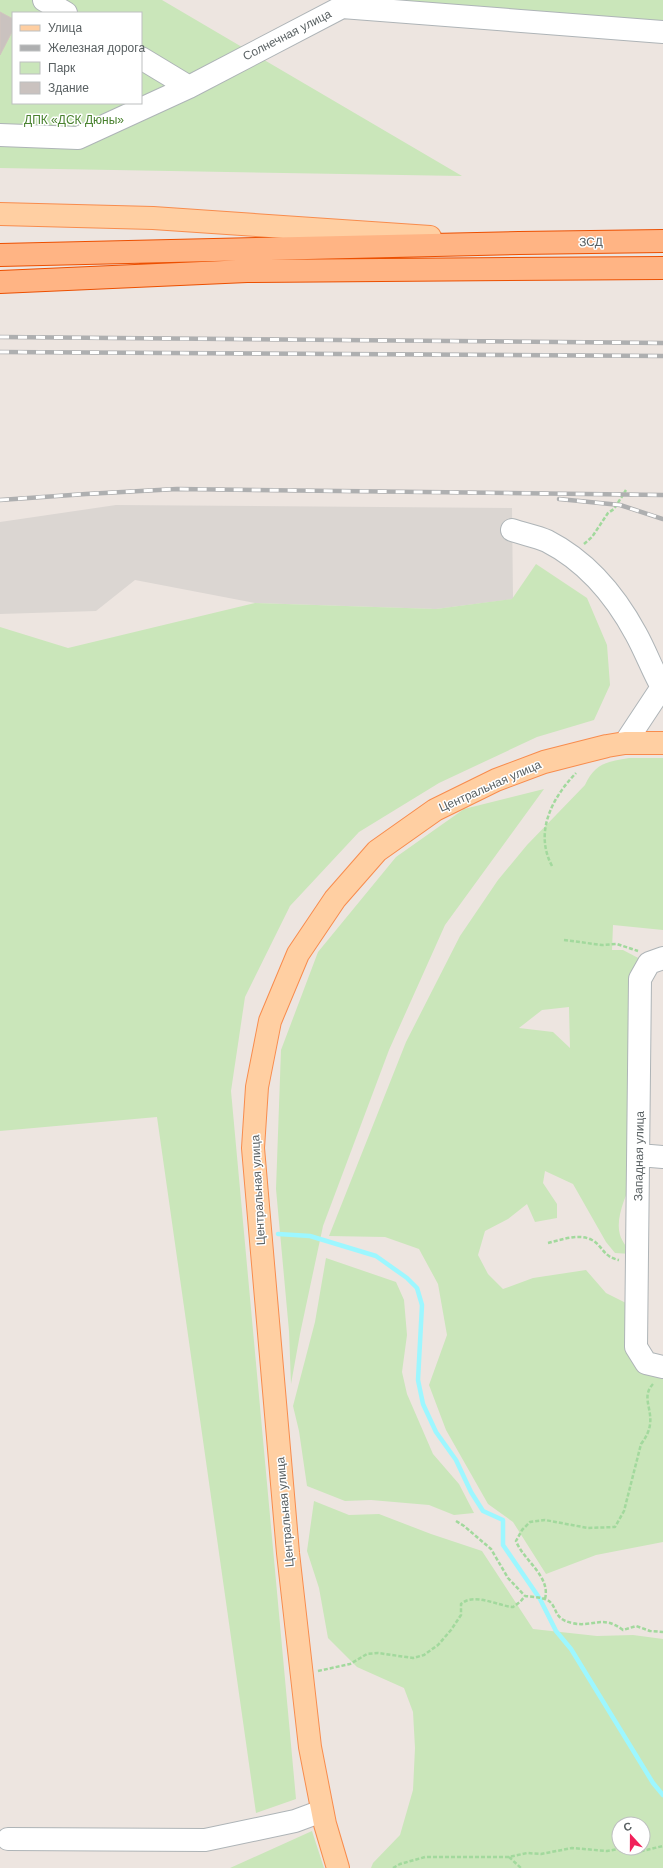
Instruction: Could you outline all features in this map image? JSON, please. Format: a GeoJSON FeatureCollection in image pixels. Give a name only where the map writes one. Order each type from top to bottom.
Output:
{"type":"FeatureCollection","features":[{"type":"Feature","properties":{"kind":"highway","name":"ЗСД"},"geometry":{"type":"LineString","coordinates":[[0,255],[663,241]]}},
{"type":"Feature","properties":{"kind":"highway"},"geometry":{"type":"LineString","coordinates":[[0,282],[248,271],[663,268]]}},
{"type":"Feature","properties":{"kind":"main road"},"geometry":{"type":"LineString","coordinates":[[0,214],[153,218],[519,243]]}},
{"type":"Feature","properties":{"kind":"main road","name":"Центральная улица"},"geometry":{"type":"LineString","coordinates":[[338,1868],[322,1811],[310,1747],[288,1553],[253,1148],[257,1087],[270,1021],[298,954],[335,899],[377,851],[435,810],[496,780],[544,762],[587,750],[625,744],[663,743]]}},
{"type":"Feature","properties":{"kind":"street"},"geometry":{"type":"LineString","coordinates":[[44,0],[64,12]]}},
{"type":"Feature","properties":{"kind":"street","name":"Солнечная улица"},"geometry":{"type":"LineString","coordinates":[[0,135],[78,138],[189,87],[337,4],[663,32]]}},
{"type":"Feature","properties":{"kind":"street"},"geometry":{"type":"LineString","coordinates":[[142,59],[189,87]]}},
{"type":"Feature","properties":{"kind":"street"},"geometry":{"type":"LineString","coordinates":[[512,530],[546,541],[576,558],[591,571],[620,608],[637,635],[662,688],[625,744]]}},
{"type":"Feature","properties":{"kind":"street","name":"Западная улица"},"geometry":{"type":"LineString","coordinates":[[654,1365],[636,1347],[640,979],[649,963],[663,958]]}},
{"type":"Feature","properties":{"kind":"street"},"geometry":{"type":"LineString","coordinates":[[639,1155],[663,1157]]}},
{"type":"Feature","properties":{"kind":"street"},"geometry":{"type":"LineString","coordinates":[[8,1839],[205,1840],[295,1821],[322,1811]]}},
{"type":"Feature","properties":{"kind":"path"},"geometry":{"type":"LineString","coordinates":[[576,558],[626,490]]}},
{"type":"Feature","properties":{"kind":"path"},"geometry":{"type":"LineString","coordinates":[[552,866],[548,854],[545,835],[546,819],[568,781],[579,770]]}},
{"type":"Feature","properties":{"kind":"path"},"geometry":{"type":"LineString","coordinates":[[564,940],[602,945],[617,944]]}},
{"type":"Feature","properties":{"kind":"path"},"geometry":{"type":"LineString","coordinates":[[548,1243],[570,1238],[582,1238],[592,1240],[611,1259],[619,1260],[638,1258]]}},
{"type":"Feature","properties":{"kind":"path"},"geometry":{"type":"LineString","coordinates":[[544,1599],[542,1578],[519,1549],[516,1541],[522,1530],[530,1522],[545,1520],[588,1528],[615,1527],[624,1511],[641,1444],[647,1438],[653,1426],[654,1414],[648,1400],[648,1394],[649,1388],[658,1378],[654,1365]]}},
{"type":"Feature","properties":{"kind":"path"},"geometry":{"type":"LineString","coordinates":[[456,1521],[491,1549],[508,1578],[525,1596],[544,1599],[550,1602],[557,1616],[571,1623],[585,1625],[597,1622],[614,1623],[623,1630],[636,1626],[650,1631],[663,1632]]}},
{"type":"Feature","properties":{"kind":"path"},"geometry":{"type":"LineString","coordinates":[[302,1672],[328,1670],[350,1664],[368,1654],[378,1652],[413,1658],[424,1655],[438,1645],[451,1630],[461,1615],[461,1604],[465,1600],[476,1600],[513,1607],[525,1596]]}},
{"type":"Feature","properties":{"kind":"path"},"geometry":{"type":"LineString","coordinates":[[651,1849],[663,1846]]}},
{"type":"Feature","properties":{"kind":"path"},"geometry":{"type":"LineString","coordinates":[[393,1868],[400,1864],[425,1857],[509,1857],[526,1853],[541,1854],[572,1848],[611,1850]]}},
{"type":"Feature","properties":{"kind":"path"},"geometry":{"type":"LineString","coordinates":[[509,1857],[521,1868]]}},
{"type":"Feature","properties":{"kind":"shaded area"},"geometry":{"type":"Polygon","coordinates":[[[116,505],[512,508],[513,599],[436,609],[255,603],[135,580],[96,611],[0,614],[0,522],[116,505]]]}},
{"type":"Feature","properties":{"kind":"green space","name":"ДПК «ДСК Дюны»"},"geometry":{"type":"Polygon","coordinates":[[[0,0],[162,0],[462,176],[0,168],[0,0]]]}},
{"type":"Feature","properties":{"kind":"green space"},"geometry":{"type":"Polygon","coordinates":[[[335,0],[663,0],[663,32],[335,0]]]}},
{"type":"Feature","properties":{"kind":"green space"},"geometry":{"type":"Polygon","coordinates":[[[536,564],[587,598],[607,645],[610,685],[594,720],[537,737],[439,783],[359,832],[290,906],[245,997],[231,1091],[296,1799],[256,1813],[157,1117],[0,1131],[0,627],[68,648],[255,603],[436,609],[512,599],[536,564]]]}},
{"type":"Feature","properties":{"kind":"green space"},"geometry":{"type":"Polygon","coordinates":[[[629,758],[663,758],[663,930],[613,925],[612,950],[623,950],[644,961],[632,1180],[622,1207],[619,1221],[621,1238],[631,1254],[615,1253],[606,1242],[573,1184],[545,1171],[543,1183],[557,1204],[557,1218],[535,1222],[527,1204],[508,1219],[485,1231],[478,1255],[488,1274],[503,1289],[533,1278],[586,1270],[606,1293],[630,1305],[630,1348],[663,1375],[663,1542],[596,1555],[546,1574],[513,1522],[488,1504],[446,1430],[429,1385],[447,1335],[438,1284],[419,1249],[385,1237],[329,1236],[406,1042],[460,936],[498,880],[527,845],[585,785],[593,772],[608,762],[629,758]],[[569,1007],[542,1010],[519,1028],[553,1032],[570,1048],[569,1007]]]}},
{"type":"Feature","properties":{"kind":"green space"},"geometry":{"type":"Polygon","coordinates":[[[544,789],[445,925],[389,1050],[323,1226],[291,1384],[289,1331],[276,1189],[281,1050],[318,952],[396,857],[464,809],[544,789]]]}},
{"type":"Feature","properties":{"kind":"green space"},"geometry":{"type":"Polygon","coordinates":[[[326,1258],[396,1282],[404,1300],[407,1335],[402,1372],[407,1394],[433,1454],[459,1484],[474,1513],[454,1515],[429,1505],[371,1500],[345,1501],[307,1486],[299,1431],[293,1406],[315,1322],[326,1258]]]}},
{"type":"Feature","properties":{"kind":"green space"},"geometry":{"type":"Polygon","coordinates":[[[314,1501],[349,1515],[379,1514],[431,1534],[482,1551],[533,1629],[597,1636],[633,1635],[663,1639],[663,1868],[371,1868],[373,1863],[400,1835],[413,1790],[415,1748],[413,1712],[404,1688],[357,1667],[328,1638],[319,1588],[307,1551],[314,1501]]]}},
{"type":"Feature","properties":{"kind":"green space"},"geometry":{"type":"Polygon","coordinates":[[[312,1831],[324,1868],[230,1868],[312,1831]]]}},
{"type":"Feature","properties":{"kind":"building"},"geometry":{"type":"Polygon","coordinates":[[[0,12],[12,18],[12,32],[0,55],[0,12]]]}},
{"type":"Feature","properties":{"kind":"waterway"},"geometry":{"type":"LineString","coordinates":[[278,1234],[310,1236],[376,1256],[407,1278],[417,1288],[422,1305],[418,1380],[423,1404],[436,1432],[456,1460],[471,1492],[483,1511],[503,1520],[503,1545],[540,1599],[556,1631],[571,1649],[653,1783],[663,1795]]}},
{"type":"Feature","properties":{"kind":"railway"},"geometry":{"type":"LineString","coordinates":[[0,337],[663,343]]}},
{"type":"Feature","properties":{"kind":"railway"},"geometry":{"type":"LineString","coordinates":[[0,352],[663,356]]}},
{"type":"Feature","properties":{"kind":"railway"},"geometry":{"type":"LineString","coordinates":[[0,500],[177,489],[663,495]]}},
{"type":"Feature","properties":{"kind":"railway"},"geometry":{"type":"LineString","coordinates":[[559,499],[620,505],[663,519]]}}]}
